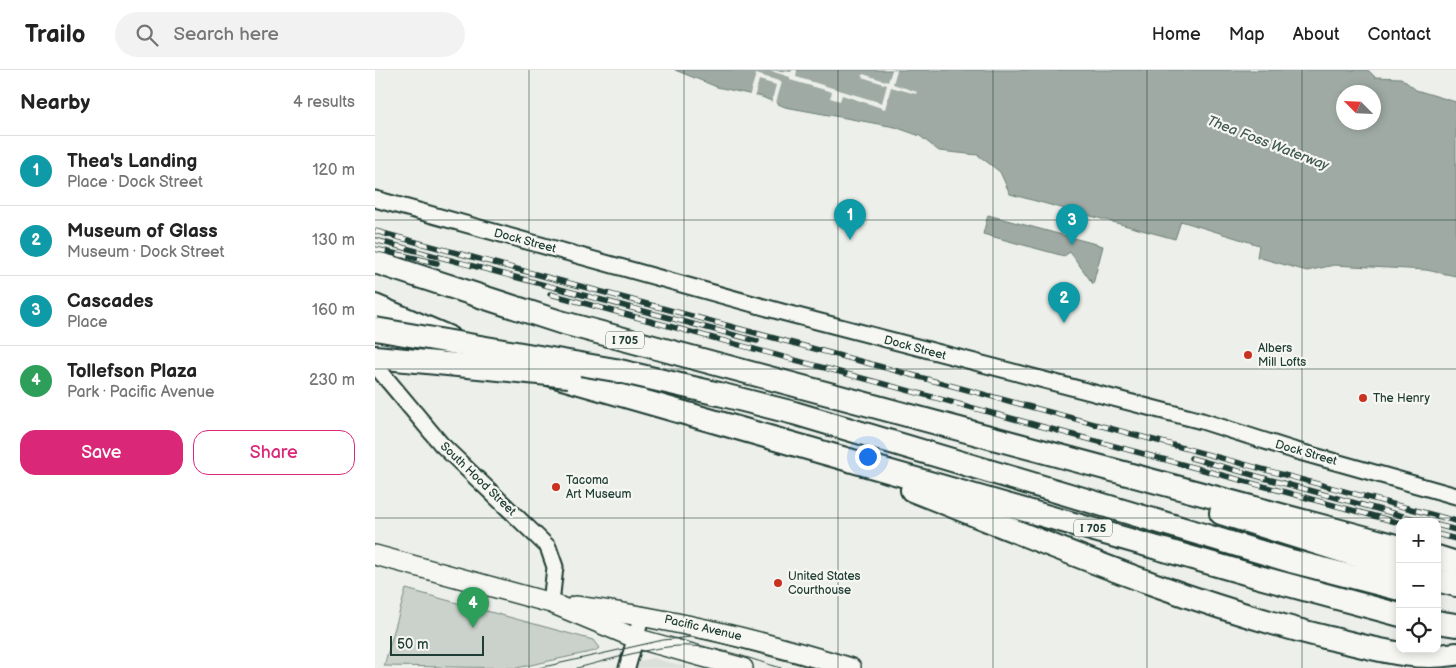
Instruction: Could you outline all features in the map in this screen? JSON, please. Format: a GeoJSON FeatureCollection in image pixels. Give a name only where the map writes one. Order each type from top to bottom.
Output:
{"type":"FeatureCollection","features":[{"type":"Feature","properties":{"kind":"highway","name":"I 705"},"geometry":{"type":"LineString","coordinates":[[381,264],[560,322],[866,404],[1396,568]]}},
{"type":"Feature","properties":{"kind":"highway","name":"I 705"},"geometry":{"type":"LineString","coordinates":[[375,306],[437,333],[563,379],[986,497],[1259,577],[1396,613]]}},
{"type":"Feature","properties":{"kind":"highway"},"geometry":{"type":"LineString","coordinates":[[375,329],[615,370],[794,413],[1291,561],[1396,588]]}},
{"type":"Feature","properties":{"kind":"highway"},"geometry":{"type":"LineString","coordinates":[[375,357],[560,375],[719,394]]}},
{"type":"Feature","properties":{"kind":"highway"},"geometry":{"type":"LineString","coordinates":[[866,404],[1396,546]]}},
{"type":"Feature","properties":{"kind":"highway"},"geometry":{"type":"LineString","coordinates":[[787,443],[1194,600],[1252,618],[1343,642],[1400,655],[1449,659]]}},
{"type":"Feature","properties":{"kind":"highway"},"geometry":{"type":"LineString","coordinates":[[1441,581],[1456,585]]}},
{"type":"Feature","properties":{"kind":"highway"},"geometry":{"type":"LineString","coordinates":[[1441,597],[1456,600]]}},
{"type":"Feature","properties":{"kind":"highway"},"geometry":{"type":"LineString","coordinates":[[1441,623],[1456,625]]}},
{"type":"Feature","properties":{"kind":"main road","name":"Pacific Avenue"},"geometry":{"type":"LineString","coordinates":[[375,555],[551,603],[635,638],[743,668]]}},
{"type":"Feature","properties":{"kind":"main road","name":"Pacific Avenue"},"geometry":{"type":"LineString","coordinates":[[551,603],[642,615],[727,633],[851,668]]}},
{"type":"Feature","properties":{"kind":"street","name":"Dock Street"},"geometry":{"type":"LineString","coordinates":[[375,199],[829,325],[1202,421],[1293,450],[1456,496]]}},
{"type":"Feature","properties":{"kind":"street","name":"South Hood Street"},"geometry":{"type":"LineString","coordinates":[[375,365],[441,444],[548,547],[555,567],[551,603]]}},
{"type":"Feature","properties":{"kind":"street"},"geometry":{"type":"LineString","coordinates":[[627,668],[642,615]]}},
{"type":"Feature","properties":{"kind":"shaded area"},"geometry":{"type":"Polygon","coordinates":[[[406,589],[593,640],[599,648],[595,651],[517,668],[384,666],[406,589]]]}},
{"type":"Feature","properties":{"kind":"shaded area"},"geometry":{"type":"Polygon","coordinates":[[[653,658],[691,668],[609,668],[653,658]]]}},
{"type":"Feature","properties":{"kind":"water","name":"Thea Foss Waterway"},"geometry":{"type":"Polygon","coordinates":[[[675,70],[1368,70],[1375,77],[1401,78],[1416,90],[1456,102],[1456,276],[1426,270],[1334,265],[1307,271],[1257,257],[1259,245],[1181,221],[1175,239],[1010,194],[1000,172],[978,155],[939,151],[920,136],[895,127],[785,107],[762,97],[717,87],[675,70]]]}},
{"type":"Feature","properties":{"kind":"water"},"geometry":{"type":"Polygon","coordinates":[[[988,215],[1103,246],[1093,284],[1070,252],[1064,256],[983,234],[988,215]]]}},
{"type":"Feature","properties":{"kind":"pier"},"geometry":{"type":"Polygon","coordinates":[[[768,70],[791,72],[792,70],[797,70],[796,77],[882,103],[887,85],[862,77],[863,74],[888,82],[892,70],[897,70],[893,84],[917,92],[916,94],[891,87],[885,109],[842,95],[840,101],[830,98],[832,92],[790,80],[790,77],[768,70]]]}},
{"type":"Feature","properties":{"kind":"pier"},"geometry":{"type":"Polygon","coordinates":[[[756,74],[782,82],[775,106],[771,104],[776,85],[759,80],[754,98],[749,97],[756,74]]]}},
{"type":"Feature","properties":{"kind":"tram line"},"geometry":{"type":"LineString","coordinates":[[539,668],[663,640],[691,637],[709,640],[813,668]]}},
{"type":"Feature","properties":{"kind":"tram line"},"geometry":{"type":"LineString","coordinates":[[577,668],[649,650],[678,646],[702,647],[725,651],[781,668]]}},
{"type":"Feature","properties":{"kind":"railway"},"geometry":{"type":"LineString","coordinates":[[375,231],[1456,521]]}},
{"type":"Feature","properties":{"kind":"railway"},"geometry":{"type":"LineString","coordinates":[[375,240],[757,341]]}},
{"type":"Feature","properties":{"kind":"railway"},"geometry":{"type":"LineString","coordinates":[[375,249],[437,263]]}},
{"type":"Feature","properties":{"kind":"railway"},"geometry":{"type":"LineString","coordinates":[[550,294],[1396,522]]}},
{"type":"Feature","properties":{"kind":"railway"},"geometry":{"type":"LineString","coordinates":[[1191,458],[1410,518]]}},
{"type":"Feature","properties":{"kind":"railway"},"geometry":{"type":"LineString","coordinates":[[1441,526],[1456,530]]}},
{"type":"Feature","properties":{"kind":"railway"},"geometry":{"type":"LineString","coordinates":[[1441,535],[1456,539]]}},
{"type":"Feature","properties":{"kind":"place","name":"Thea's Landing"},"geometry":{"type":"Point","coordinates":[850,240]}},
{"type":"Feature","properties":{"kind":"place","name":"Cascades"},"geometry":{"type":"Point","coordinates":[1072,245]}},
{"type":"Feature","properties":{"kind":"place","name":"Museum of Glass"},"geometry":{"type":"Point","coordinates":[1064,323]}},
{"type":"Feature","properties":{"kind":"place","name":"Albers Mill Lofts"},"geometry":{"type":"Point","coordinates":[1248,355]}},
{"type":"Feature","properties":{"kind":"place","name":"The Henry"},"geometry":{"type":"Point","coordinates":[1363,398]}},
{"type":"Feature","properties":{"kind":"place","name":"Tacoma Art Museum"},"geometry":{"type":"Point","coordinates":[556,487]}},
{"type":"Feature","properties":{"kind":"place","name":"United States Courthouse"},"geometry":{"type":"Point","coordinates":[778,583]}},
{"type":"Feature","properties":{"kind":"place","name":"Tollefson Plaza"},"geometry":{"type":"Point","coordinates":[473,628]}}]}
